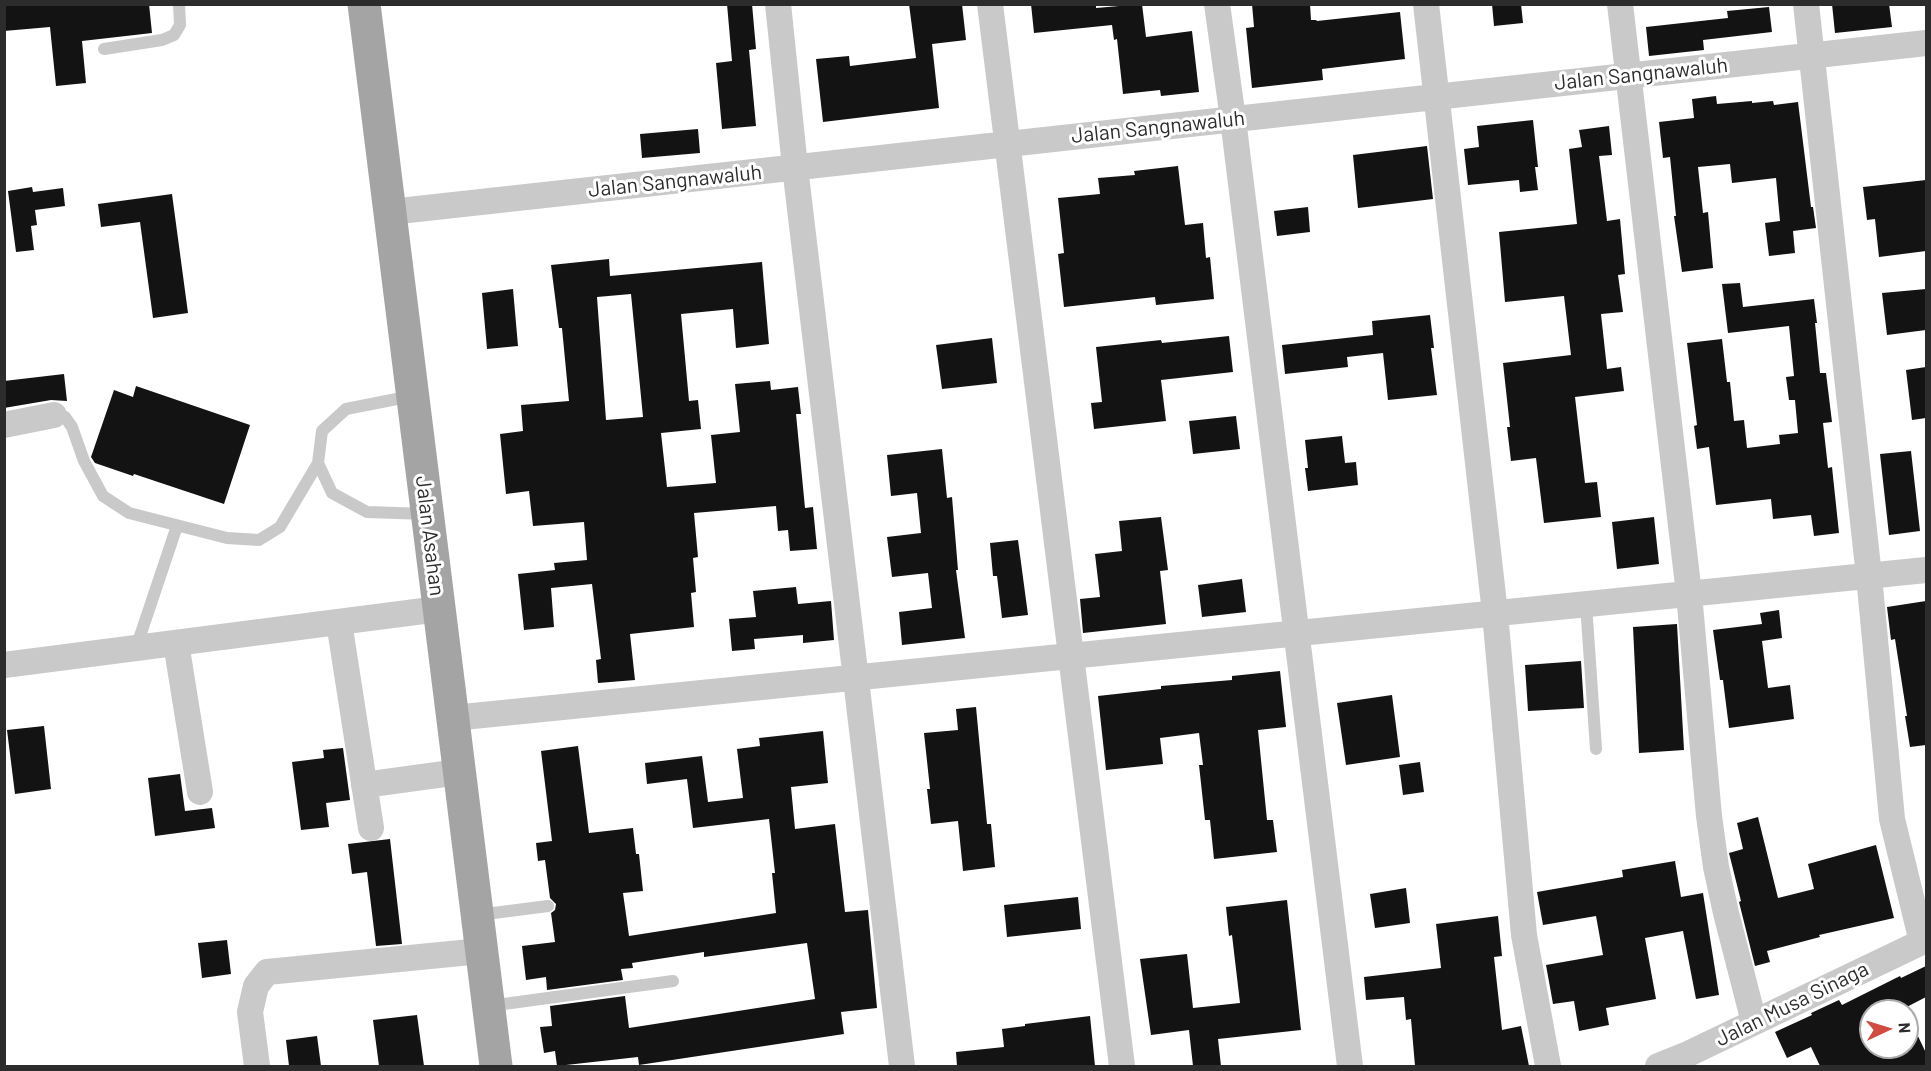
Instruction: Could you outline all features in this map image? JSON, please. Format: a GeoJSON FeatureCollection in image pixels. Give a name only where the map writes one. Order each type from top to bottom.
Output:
{"type":"FeatureCollection","features":[{"type":"Feature","properties":{"kind":"main road","name":"Jalan Asahan"},"geometry":{"type":"LineString","coordinates":[[364,4],[496,1066]]}},
{"type":"Feature","properties":{"kind":"street"},"geometry":{"type":"LineString","coordinates":[[778,4],[795,167],[902,1066]]}},
{"type":"Feature","properties":{"kind":"street"},"geometry":{"type":"LineString","coordinates":[[990,4],[1122,1066]]}},
{"type":"Feature","properties":{"kind":"street"},"geometry":{"type":"LineString","coordinates":[[1217,4],[1350,1066]]}},
{"type":"Feature","properties":{"kind":"street"},"geometry":{"type":"LineString","coordinates":[[1426,4],[1495,613],[1524,935],[1548,1066]]}},
{"type":"Feature","properties":{"kind":"street"},"geometry":{"type":"LineString","coordinates":[[1620,4],[1689,594],[1708,816],[1716,867],[1754,1022]]}},
{"type":"Feature","properties":{"kind":"street"},"geometry":{"type":"LineString","coordinates":[[1806,4],[1869,576],[1892,819],[1924,941]]}},
{"type":"Feature","properties":{"kind":"street","name":"Jalan Sangnawaluh"},"geometry":{"type":"LineString","coordinates":[[390,212],[1926,43]]}},
{"type":"Feature","properties":{"kind":"street"},"geometry":{"type":"LineString","coordinates":[[4,425],[54,415]]}},
{"type":"Feature","properties":{"kind":"street"},"geometry":{"type":"LineString","coordinates":[[453,718],[1926,570]]}},
{"type":"Feature","properties":{"kind":"street"},"geometry":{"type":"LineString","coordinates":[[4,665],[439,609]]}},
{"type":"Feature","properties":{"kind":"street"},"geometry":{"type":"LineString","coordinates":[[339,622],[371,828]]}},
{"type":"Feature","properties":{"kind":"street"},"geometry":{"type":"LineString","coordinates":[[176,643],[200,792]]}},
{"type":"Feature","properties":{"kind":"street"},"geometry":{"type":"LineString","coordinates":[[364,785],[459,772]]}},
{"type":"Feature","properties":{"kind":"street","name":"Jalan Musa Sinaga"},"geometry":{"type":"LineString","coordinates":[[1658,1066],[1688,1054],[1924,941]]}},
{"type":"Feature","properties":{"kind":"street"},"geometry":{"type":"LineString","coordinates":[[257,1066],[250,1012],[256,986],[267,972],[481,951]]}},
{"type":"Feature","properties":{"kind":"lane"},"geometry":{"type":"LineString","coordinates":[[104,49],[162,40],[174,35],[180,25],[179,4]]}},
{"type":"Feature","properties":{"kind":"lane"},"geometry":{"type":"LineString","coordinates":[[54,415],[65,417],[72,427],[84,461],[103,496],[129,513],[227,538],[259,540],[280,527],[318,463],[322,431],[346,409],[413,396]]}},
{"type":"Feature","properties":{"kind":"lane"},"geometry":{"type":"LineString","coordinates":[[318,463],[332,493],[367,512],[427,514]]}},
{"type":"Feature","properties":{"kind":"lane"},"geometry":{"type":"LineString","coordinates":[[136,648],[177,526]]}},
{"type":"Feature","properties":{"kind":"lane"},"geometry":{"type":"LineString","coordinates":[[1586,603],[1596,749]]}},
{"type":"Feature","properties":{"kind":"lane"},"geometry":{"type":"LineString","coordinates":[[477,915],[548,906]]}},
{"type":"Feature","properties":{"kind":"lane"},"geometry":{"type":"LineString","coordinates":[[488,1006],[673,981]]}},
{"type":"Feature","properties":{"kind":"building"},"geometry":{"type":"Polygon","coordinates":[[[4,4],[149,4],[152,33],[82,41],[86,83],[56,86],[50,27],[4,31],[4,4]]]}},
{"type":"Feature","properties":{"kind":"building"},"geometry":{"type":"Polygon","coordinates":[[[727,4],[752,4],[756,49],[749,50],[756,126],[722,129],[716,63],[732,61],[727,4]]]}},
{"type":"Feature","properties":{"kind":"building"},"geometry":{"type":"Polygon","coordinates":[[[909,4],[962,4],[966,40],[932,44],[939,108],[823,122],[816,59],[849,56],[850,66],[916,58],[909,4]]]}},
{"type":"Feature","properties":{"kind":"building"},"geometry":{"type":"Polygon","coordinates":[[[1031,4],[1096,4],[1096,8],[1142,4],[1146,37],[1192,31],[1199,92],[1161,96],[1160,90],[1123,94],[1117,39],[1114,40],[1112,25],[1034,33],[1031,4]]]}},
{"type":"Feature","properties":{"kind":"building"},"geometry":{"type":"Polygon","coordinates":[[[1252,4],[1310,4],[1311,20],[1317,21],[1400,12],[1405,59],[1322,69],[1323,80],[1252,88],[1246,28],[1254,27],[1252,4]]]}},
{"type":"Feature","properties":{"kind":"building"},"geometry":{"type":"Polygon","coordinates":[[[1492,4],[1521,4],[1523,23],[1494,26],[1492,4]]]}},
{"type":"Feature","properties":{"kind":"building"},"geometry":{"type":"Polygon","coordinates":[[[1832,4],[1889,4],[1892,27],[1835,33],[1832,4]]]}},
{"type":"Feature","properties":{"kind":"building"},"geometry":{"type":"Polygon","coordinates":[[[1769,7],[1772,32],[1703,40],[1704,50],[1649,56],[1646,27],[1728,18],[1727,11],[1769,7]]]}},
{"type":"Feature","properties":{"kind":"building"},"geometry":{"type":"Polygon","coordinates":[[[1716,96],[1717,104],[1773,101],[1774,105],[1798,102],[1811,207],[1813,207],[1816,228],[1793,231],[1795,253],[1769,256],[1765,223],[1780,221],[1776,178],[1732,183],[1730,164],[1698,167],[1703,213],[1708,212],[1713,268],[1682,272],[1674,216],[1676,216],[1670,157],[1663,158],[1659,122],[1694,118],[1692,99],[1716,96]]]}},
{"type":"Feature","properties":{"kind":"building"},"geometry":{"type":"Polygon","coordinates":[[[1533,120],[1538,190],[1520,192],[1519,180],[1468,185],[1464,149],[1479,147],[1477,126],[1533,120]]]}},
{"type":"Feature","properties":{"kind":"building"},"geometry":{"type":"Polygon","coordinates":[[[1609,126],[1612,155],[1599,156],[1607,221],[1620,219],[1625,274],[1618,275],[1623,312],[1601,314],[1607,369],[1621,367],[1624,391],[1575,397],[1585,483],[1597,482],[1601,517],[1544,523],[1536,458],[1511,461],[1503,363],[1571,355],[1564,296],[1505,302],[1499,232],[1577,224],[1569,149],[1582,147],[1579,130],[1609,126]]]}},
{"type":"Feature","properties":{"kind":"building"},"geometry":{"type":"Polygon","coordinates":[[[698,129],[700,153],[642,158],[640,134],[698,129]]]}},
{"type":"Feature","properties":{"kind":"building"},"geometry":{"type":"Polygon","coordinates":[[[1427,146],[1433,199],[1358,208],[1353,155],[1427,146]]]}},
{"type":"Feature","properties":{"kind":"building"},"geometry":{"type":"Polygon","coordinates":[[[1178,166],[1185,225],[1203,223],[1206,258],[1210,257],[1214,299],[1156,305],[1155,297],[1064,307],[1058,254],[1064,253],[1058,198],[1100,194],[1098,178],[1135,175],[1134,171],[1178,166]]]}},
{"type":"Feature","properties":{"kind":"building"},"geometry":{"type":"Polygon","coordinates":[[[1926,180],[1926,251],[1879,257],[1875,219],[1867,220],[1863,187],[1926,180]]]}},
{"type":"Feature","properties":{"kind":"building"},"geometry":{"type":"Polygon","coordinates":[[[32,187],[33,192],[63,188],[65,206],[35,210],[37,225],[31,226],[34,250],[16,252],[8,191],[32,187]]]}},
{"type":"Feature","properties":{"kind":"building"},"geometry":{"type":"Polygon","coordinates":[[[172,194],[188,313],[153,318],[140,222],[101,227],[98,204],[172,194]]]}},
{"type":"Feature","properties":{"kind":"building"},"geometry":{"type":"Polygon","coordinates":[[[1308,207],[1310,232],[1277,236],[1274,211],[1308,207]]]}},
{"type":"Feature","properties":{"kind":"building"},"geometry":{"type":"Polygon","coordinates":[[[609,259],[610,276],[762,262],[769,344],[736,348],[733,309],[681,314],[689,401],[698,400],[701,429],[661,433],[667,487],[716,483],[711,435],[740,432],[735,384],[770,381],[771,390],[798,387],[801,414],[796,414],[805,508],[813,507],[817,549],[790,551],[788,530],[778,531],[776,506],[694,513],[698,557],[693,558],[696,592],[691,593],[694,627],[630,634],[635,680],[598,683],[596,660],[601,659],[592,584],[551,588],[554,627],[524,630],[518,574],[555,570],[554,563],[587,560],[584,522],[533,526],[529,491],[506,494],[500,434],[523,431],[521,405],[569,401],[562,328],[559,328],[551,265],[609,259]],[[631,294],[597,297],[606,420],[643,417],[631,294]]]}},
{"type":"Feature","properties":{"kind":"building"},"geometry":{"type":"Polygon","coordinates":[[[1740,283],[1743,307],[1814,299],[1820,373],[1826,373],[1832,422],[1823,423],[1828,468],[1832,467],[1839,533],[1814,536],[1811,515],[1773,519],[1771,499],[1716,505],[1709,447],[1697,449],[1694,426],[1697,425],[1687,343],[1722,339],[1734,421],[1744,420],[1747,448],[1780,444],[1779,435],[1798,433],[1795,400],[1789,400],[1786,377],[1794,376],[1789,326],[1728,333],[1722,284],[1740,283]]]}},
{"type":"Feature","properties":{"kind":"building"},"geometry":{"type":"Polygon","coordinates":[[[513,289],[518,346],[487,349],[482,293],[513,289]]]}},
{"type":"Feature","properties":{"kind":"building"},"geometry":{"type":"Polygon","coordinates":[[[1926,289],[1926,330],[1887,335],[1882,293],[1926,289]]]}},
{"type":"Feature","properties":{"kind":"building"},"geometry":{"type":"Polygon","coordinates":[[[1430,315],[1434,348],[1431,348],[1437,395],[1388,400],[1383,353],[1347,357],[1348,367],[1285,374],[1282,345],[1373,335],[1372,321],[1430,315]]]}},
{"type":"Feature","properties":{"kind":"building"},"geometry":{"type":"Polygon","coordinates":[[[1229,336],[1233,372],[1161,380],[1166,421],[1094,429],[1091,403],[1102,402],[1096,347],[1229,336]]]}},
{"type":"Feature","properties":{"kind":"building"},"geometry":{"type":"Polygon","coordinates":[[[992,338],[997,383],[942,389],[936,345],[992,338]]]}},
{"type":"Feature","properties":{"kind":"building"},"geometry":{"type":"Polygon","coordinates":[[[1926,367],[1926,418],[1912,420],[1906,370],[1926,367]]]}},
{"type":"Feature","properties":{"kind":"building"},"geometry":{"type":"Polygon","coordinates":[[[64,374],[67,401],[51,400],[4,408],[4,381],[64,374]]]}},
{"type":"Feature","properties":{"kind":"building"},"geometry":{"type":"Polygon","coordinates":[[[136,386],[250,425],[224,504],[95,463],[91,457],[114,390],[133,397],[136,386]]]}},
{"type":"Feature","properties":{"kind":"building"},"geometry":{"type":"Polygon","coordinates":[[[1236,416],[1240,449],[1193,454],[1189,421],[1236,416]]]}},
{"type":"Feature","properties":{"kind":"building"},"geometry":{"type":"Polygon","coordinates":[[[1342,436],[1345,463],[1356,462],[1358,485],[1308,491],[1305,440],[1342,436]]]}},
{"type":"Feature","properties":{"kind":"building"},"geometry":{"type":"Polygon","coordinates":[[[942,449],[947,498],[952,497],[958,570],[956,570],[965,638],[902,645],[899,612],[932,608],[928,573],[892,577],[887,537],[921,533],[917,493],[891,496],[887,455],[942,449]]]}},
{"type":"Feature","properties":{"kind":"building"},"geometry":{"type":"Polygon","coordinates":[[[1911,451],[1920,531],[1889,535],[1880,454],[1911,451]]]}},
{"type":"Feature","properties":{"kind":"building"},"geometry":{"type":"Polygon","coordinates":[[[1161,517],[1168,570],[1160,571],[1166,624],[1083,633],[1080,599],[1100,597],[1095,554],[1122,551],[1119,521],[1161,517]]]}},
{"type":"Feature","properties":{"kind":"building"},"geometry":{"type":"Polygon","coordinates":[[[1654,517],[1659,564],[1617,569],[1612,522],[1654,517]]]}},
{"type":"Feature","properties":{"kind":"building"},"geometry":{"type":"Polygon","coordinates":[[[1018,540],[1028,615],[1002,618],[997,576],[993,576],[990,543],[1018,540]]]}},
{"type":"Feature","properties":{"kind":"building"},"geometry":{"type":"Polygon","coordinates":[[[1242,579],[1246,612],[1202,617],[1198,585],[1242,579]]]}},
{"type":"Feature","properties":{"kind":"building"},"geometry":{"type":"Polygon","coordinates":[[[796,587],[798,604],[831,601],[834,640],[803,643],[803,635],[754,639],[755,649],[732,651],[729,619],[756,617],[753,591],[796,587]]]}},
{"type":"Feature","properties":{"kind":"building"},"geometry":{"type":"Polygon","coordinates":[[[1926,601],[1926,745],[1910,747],[1895,639],[1891,640],[1887,607],[1926,601]]]}},
{"type":"Feature","properties":{"kind":"building"},"geometry":{"type":"Polygon","coordinates":[[[1779,610],[1782,638],[1762,641],[1768,688],[1790,685],[1794,719],[1729,728],[1723,680],[1720,680],[1713,630],[1762,624],[1760,613],[1779,610]]]}},
{"type":"Feature","properties":{"kind":"building"},"geometry":{"type":"Polygon","coordinates":[[[1677,624],[1684,750],[1639,753],[1633,627],[1677,624]]]}},
{"type":"Feature","properties":{"kind":"building"},"geometry":{"type":"Polygon","coordinates":[[[1581,661],[1584,708],[1528,711],[1525,665],[1581,661]]]}},
{"type":"Feature","properties":{"kind":"building"},"geometry":{"type":"Polygon","coordinates":[[[1280,671],[1286,727],[1258,730],[1267,820],[1273,820],[1277,852],[1214,859],[1210,820],[1205,820],[1199,765],[1203,765],[1199,733],[1160,738],[1163,764],[1106,770],[1098,696],[1161,689],[1161,686],[1232,680],[1232,676],[1280,671]]]}},
{"type":"Feature","properties":{"kind":"building"},"geometry":{"type":"Polygon","coordinates":[[[1392,695],[1400,757],[1346,765],[1337,703],[1392,695]]]}},
{"type":"Feature","properties":{"kind":"building"},"geometry":{"type":"Polygon","coordinates":[[[976,707],[987,824],[991,824],[995,867],[963,871],[958,821],[931,824],[924,733],[958,730],[956,709],[976,707]]]}},
{"type":"Feature","properties":{"kind":"building"},"geometry":{"type":"Polygon","coordinates":[[[44,726],[51,789],[15,794],[7,730],[44,726]]]}},
{"type":"Feature","properties":{"kind":"building"},"geometry":{"type":"Polygon","coordinates":[[[823,731],[828,783],[791,787],[795,829],[835,824],[845,912],[868,910],[877,1008],[841,1012],[844,1034],[639,1065],[638,1057],[557,1066],[555,1051],[544,1053],[540,1027],[552,1026],[550,1006],[625,996],[629,1028],[815,999],[807,943],[704,957],[704,952],[632,963],[633,968],[621,969],[623,980],[547,990],[546,977],[526,980],[522,946],[555,942],[551,913],[555,910],[556,904],[550,898],[545,860],[538,861],[536,843],[552,841],[541,751],[578,746],[589,833],[633,828],[636,854],[639,854],[643,891],[623,893],[629,936],[776,913],[772,873],[775,873],[769,819],[693,828],[687,779],[647,784],[645,763],[702,756],[708,802],[743,798],[737,749],[760,746],[759,738],[823,731]]]}},
{"type":"Feature","properties":{"kind":"building"},"geometry":{"type":"Polygon","coordinates":[[[343,748],[350,800],[326,803],[329,827],[301,830],[292,762],[324,758],[323,750],[343,748]]]}},
{"type":"Feature","properties":{"kind":"building"},"geometry":{"type":"Polygon","coordinates":[[[1420,762],[1424,792],[1403,795],[1399,765],[1420,762]]]}},
{"type":"Feature","properties":{"kind":"building"},"geometry":{"type":"Polygon","coordinates":[[[180,774],[185,811],[212,808],[215,828],[155,836],[148,778],[180,774]]]}},
{"type":"Feature","properties":{"kind":"building"},"geometry":{"type":"Polygon","coordinates":[[[1758,817],[1778,898],[1814,889],[1808,864],[1876,845],[1894,918],[1819,935],[1820,937],[1767,951],[1770,962],[1755,966],[1729,853],[1743,849],[1737,823],[1758,817]]]}},
{"type":"Feature","properties":{"kind":"building"},"geometry":{"type":"Polygon","coordinates":[[[390,839],[402,944],[376,946],[367,872],[352,874],[348,844],[390,839]]]}},
{"type":"Feature","properties":{"kind":"building"},"geometry":{"type":"Polygon","coordinates":[[[1675,861],[1681,897],[1703,893],[1719,995],[1696,999],[1683,931],[1645,938],[1656,999],[1606,1008],[1609,1025],[1579,1031],[1574,1001],[1553,1004],[1546,965],[1603,955],[1596,916],[1543,925],[1537,892],[1623,877],[1622,870],[1675,861]]]}},
{"type":"Feature","properties":{"kind":"building"},"geometry":{"type":"Polygon","coordinates":[[[1406,888],[1410,923],[1375,928],[1370,894],[1406,888]]]}},
{"type":"Feature","properties":{"kind":"building"},"geometry":{"type":"Polygon","coordinates":[[[1078,897],[1081,929],[1007,937],[1004,905],[1078,897]]]}},
{"type":"Feature","properties":{"kind":"building"},"geometry":{"type":"Polygon","coordinates":[[[1287,900],[1301,1030],[1218,1039],[1221,1066],[1193,1066],[1189,1030],[1151,1035],[1140,959],[1187,954],[1193,1008],[1240,1003],[1232,935],[1229,936],[1226,907],[1287,900]]]}},
{"type":"Feature","properties":{"kind":"building"},"geometry":{"type":"Polygon","coordinates":[[[1498,916],[1502,956],[1494,957],[1502,1030],[1521,1026],[1529,1066],[1415,1066],[1411,1019],[1406,1020],[1404,997],[1366,1000],[1364,977],[1441,968],[1436,924],[1498,916]]]}},
{"type":"Feature","properties":{"kind":"building"},"geometry":{"type":"Polygon","coordinates":[[[227,940],[231,974],[202,978],[198,943],[227,940]]]}},
{"type":"Feature","properties":{"kind":"building"},"geometry":{"type":"Polygon","coordinates":[[[1926,966],[1926,997],[1919,1001],[1859,999],[1859,1059],[1919,1059],[1919,1038],[1926,1053],[1926,1066],[1820,1066],[1811,1047],[1787,1058],[1775,1032],[1839,1000],[1842,1005],[1900,976],[1901,978],[1926,966]]]}},
{"type":"Feature","properties":{"kind":"building"},"geometry":{"type":"Polygon","coordinates":[[[417,1015],[424,1066],[379,1066],[373,1020],[417,1015]]]}},
{"type":"Feature","properties":{"kind":"building"},"geometry":{"type":"Polygon","coordinates":[[[1090,1016],[1095,1066],[957,1066],[956,1052],[1004,1047],[1002,1029],[1090,1016]]]}},
{"type":"Feature","properties":{"kind":"building"},"geometry":{"type":"Polygon","coordinates":[[[317,1036],[321,1066],[289,1066],[286,1040],[317,1036]]]}}]}
